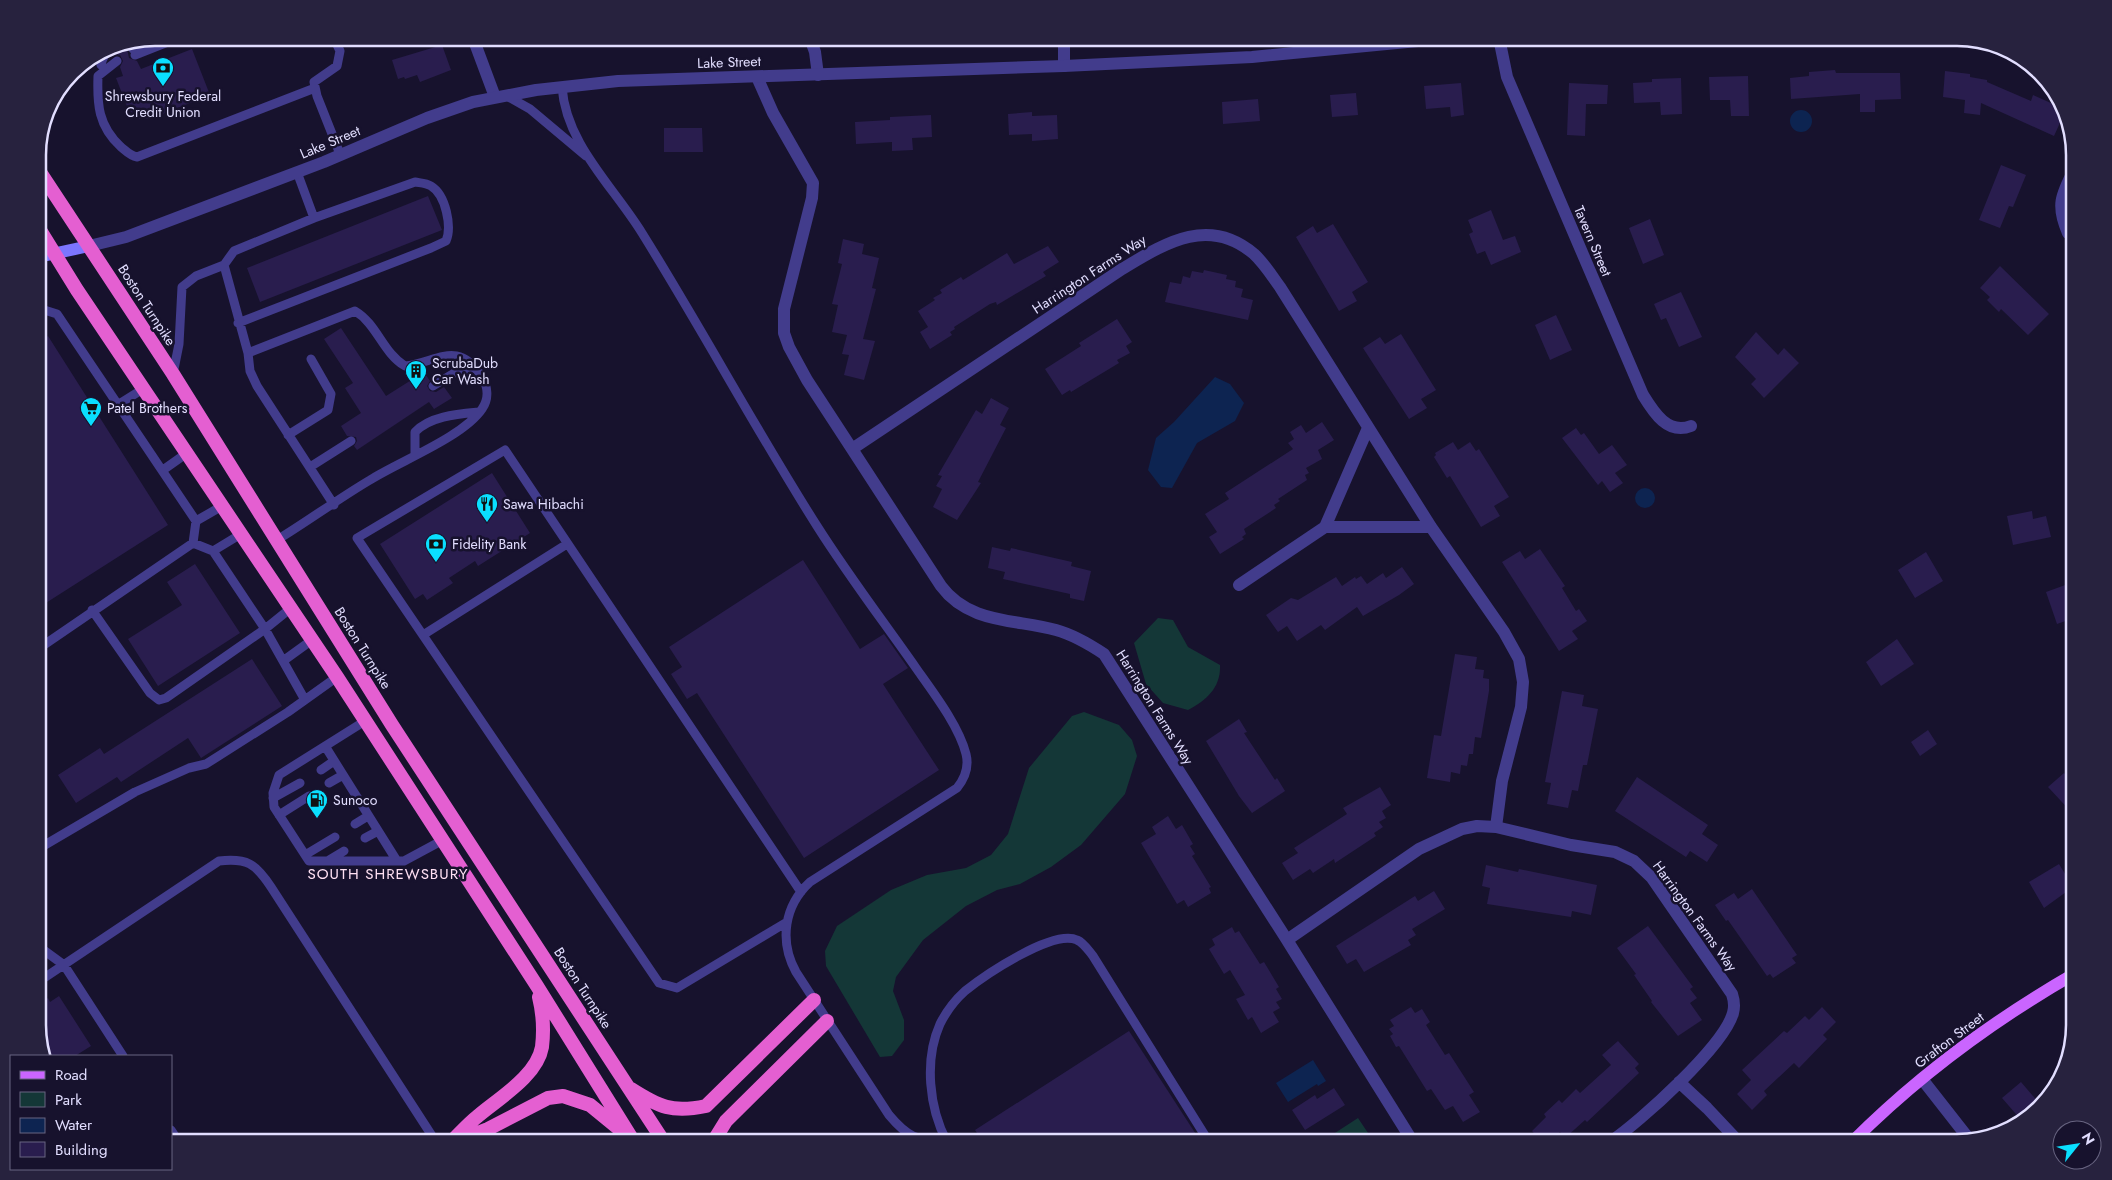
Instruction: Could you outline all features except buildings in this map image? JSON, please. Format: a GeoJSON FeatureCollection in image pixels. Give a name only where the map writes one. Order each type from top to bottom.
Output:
{"type":"FeatureCollection","features":[{"type":"Feature","properties":{"kind":"highway","name":"Boston Turnpike"},"geometry":{"type":"LineString","coordinates":[[46,181],[173,374],[392,724],[659,1134]]}},
{"type":"Feature","properties":{"kind":"highway"},"geometry":{"type":"LineString","coordinates":[[46,240],[143,389],[337,677],[537,986],[629,1134]]}},
{"type":"Feature","properties":{"kind":"highway"},"geometry":{"type":"LineString","coordinates":[[458,1134],[477,1116],[515,1087],[535,1064],[542,1048],[543,1016],[537,986]]}},
{"type":"Feature","properties":{"kind":"highway"},"geometry":{"type":"LineString","coordinates":[[627,1086],[649,1100],[668,1108],[689,1110],[706,1106],[814,1000]]}},
{"type":"Feature","properties":{"kind":"highway"},"geometry":{"type":"LineString","coordinates":[[718,1134],[726,1121],[827,1021]]}},
{"type":"Feature","properties":{"kind":"highway"},"geometry":{"type":"LineString","coordinates":[[475,1134],[548,1098],[564,1096],[590,1105],[625,1134]]}},
{"type":"Feature","properties":{"kind":"main road","name":"Lake Street"},"geometry":{"type":"LineString","coordinates":[[46,254],[89,246]]}},
{"type":"Feature","properties":{"kind":"main road","name":"Grafton Street"},"geometry":{"type":"LineString","coordinates":[[1861,1134],[1922,1079],[1974,1037],[2066,979]]}},
{"type":"Feature","properties":{"kind":"street"},"geometry":{"type":"LineString","coordinates":[[477,46],[500,96]]}},
{"type":"Feature","properties":{"kind":"street"},"geometry":{"type":"LineString","coordinates":[[813,46],[818,75]]}},
{"type":"Feature","properties":{"kind":"street"},"geometry":{"type":"LineString","coordinates":[[1064,46],[1064,66]]}},
{"type":"Feature","properties":{"kind":"street","name":"Lake Street"},"geometry":{"type":"LineString","coordinates":[[89,246],[126,237],[297,172],[427,118],[500,96],[618,80],[1064,66],[1252,57],[1366,46]]}},
{"type":"Feature","properties":{"kind":"street","name":"Tavern Street"},"geometry":{"type":"LineString","coordinates":[[1500,46],[1507,77],[1643,395],[1667,425],[1682,430],[1691,426]]}},
{"type":"Feature","properties":{"kind":"street","name":"Harrington Farms Way"},"geometry":{"type":"LineString","coordinates":[[757,77],[773,112],[813,183],[812,198],[784,309],[784,333],[792,354],[807,380],[952,599],[980,615],[1065,633],[1104,654],[1287,940],[1408,1134]]}},
{"type":"Feature","properties":{"kind":"street"},"geometry":{"type":"LineString","coordinates":[[2066,186],[2060,205],[2066,228]]}},
{"type":"Feature","properties":{"kind":"street","name":"Harrington Farms Way"},"geometry":{"type":"LineString","coordinates":[[852,448],[1122,269],[1160,247],[1202,234],[1216,235],[1235,242],[1253,253],[1280,287],[1431,527],[1504,632],[1521,666],[1523,682],[1521,707],[1502,781],[1496,826]]}},
{"type":"Feature","properties":{"kind":"street"},"geometry":{"type":"LineString","coordinates":[[1239,585],[1325,527],[1368,428]]}},
{"type":"Feature","properties":{"kind":"street"},"geometry":{"type":"LineString","coordinates":[[1325,527],[1431,527]]}},
{"type":"Feature","properties":{"kind":"street","name":"Harrington Farms Way"},"geometry":{"type":"LineString","coordinates":[[1287,940],[1419,849],[1462,829],[1477,826],[1496,826],[1623,854],[1646,872],[1667,898],[1729,987],[1734,1007],[1731,1019],[1719,1038],[1678,1082],[1619,1134]]}},
{"type":"Feature","properties":{"kind":"street"},"geometry":{"type":"LineString","coordinates":[[1922,1079],[1965,1133]]}},
{"type":"Feature","properties":{"kind":"street"},"geometry":{"type":"LineString","coordinates":[[1678,1082],[1707,1108],[1731,1134]]}},
{"type":"Feature","properties":{"kind":"lane"},"geometry":{"type":"LineString","coordinates":[[338,46],[340,51],[337,66],[314,82],[340,154]]}},
{"type":"Feature","properties":{"kind":"lane"},"geometry":{"type":"LineString","coordinates":[[98,76],[116,59],[101,65]]}},
{"type":"Feature","properties":{"kind":"lane"},"geometry":{"type":"LineString","coordinates":[[102,60],[98,76],[97,105],[102,122],[116,142],[132,156],[137,157],[315,88]]}},
{"type":"Feature","properties":{"kind":"lane"},"geometry":{"type":"LineString","coordinates":[[562,87],[566,112],[588,158],[641,232],[817,527],[932,691],[966,754],[966,771],[957,788],[818,876],[800,892],[787,922],[785,938],[788,956],[827,1021],[890,1115],[906,1134]]}},
{"type":"Feature","properties":{"kind":"lane"},"geometry":{"type":"LineString","coordinates":[[500,96],[530,109],[569,144],[588,158]]}},
{"type":"Feature","properties":{"kind":"lane"},"geometry":{"type":"LineString","coordinates":[[297,172],[314,218]]}},
{"type":"Feature","properties":{"kind":"lane"},"geometry":{"type":"LineString","coordinates":[[173,374],[179,336],[182,287],[196,276],[224,265],[234,251],[314,218],[415,182],[431,186],[436,191],[450,222],[446,241],[238,323]]}},
{"type":"Feature","properties":{"kind":"lane"},"geometry":{"type":"LineString","coordinates":[[224,265],[238,323],[248,353],[250,371],[257,386],[334,504]]}},
{"type":"Feature","properties":{"kind":"lane"},"geometry":{"type":"LineString","coordinates":[[46,311],[57,314],[66,326],[196,521],[193,543],[92,610],[46,643]]}},
{"type":"Feature","properties":{"kind":"lane"},"geometry":{"type":"LineString","coordinates":[[248,353],[355,311],[365,317],[394,360],[405,366],[448,355],[458,356],[473,364],[487,390],[487,400],[467,425],[370,480],[277,540]]}},
{"type":"Feature","properties":{"kind":"lane"},"geometry":{"type":"LineString","coordinates":[[288,435],[328,410],[331,394],[311,359]]}},
{"type":"Feature","properties":{"kind":"lane"},"geometry":{"type":"LineString","coordinates":[[433,386],[459,370],[476,368]]}},
{"type":"Feature","properties":{"kind":"lane"},"geometry":{"type":"LineString","coordinates":[[119,404],[143,389]]}},
{"type":"Feature","properties":{"kind":"lane"},"geometry":{"type":"LineString","coordinates":[[415,454],[415,432],[421,426],[455,414],[479,412]]}},
{"type":"Feature","properties":{"kind":"lane"},"geometry":{"type":"LineString","coordinates":[[310,468],[351,441]]}},
{"type":"Feature","properties":{"kind":"lane"},"geometry":{"type":"LineString","coordinates":[[787,922],[677,988],[658,983],[357,538],[506,450],[800,892]]}},
{"type":"Feature","properties":{"kind":"lane"},"geometry":{"type":"LineString","coordinates":[[163,470],[187,453]]}},
{"type":"Feature","properties":{"kind":"lane"},"geometry":{"type":"LineString","coordinates":[[196,521],[222,506]]}},
{"type":"Feature","properties":{"kind":"lane"},"geometry":{"type":"LineString","coordinates":[[213,551],[240,534]]}},
{"type":"Feature","properties":{"kind":"lane"},"geometry":{"type":"LineString","coordinates":[[193,543],[213,551],[265,628],[305,700]]}},
{"type":"Feature","properties":{"kind":"lane"},"geometry":{"type":"LineString","coordinates":[[423,636],[567,544]]}},
{"type":"Feature","properties":{"kind":"lane"},"geometry":{"type":"LineString","coordinates":[[92,610],[150,693],[159,700],[166,698],[291,608]]}},
{"type":"Feature","properties":{"kind":"lane"},"geometry":{"type":"LineString","coordinates":[[283,661],[312,640]]}},
{"type":"Feature","properties":{"kind":"lane"},"geometry":{"type":"LineString","coordinates":[[46,844],[135,792],[189,768],[206,764],[337,677]]}},
{"type":"Feature","properties":{"kind":"lane"},"geometry":{"type":"LineString","coordinates":[[365,721],[279,775],[273,798],[274,807],[305,855],[309,861],[404,861],[443,840]]}},
{"type":"Feature","properties":{"kind":"lane"},"geometry":{"type":"LineString","coordinates":[[325,746],[397,861]]}},
{"type":"Feature","properties":{"kind":"lane"},"geometry":{"type":"LineString","coordinates":[[321,770],[334,761]]}},
{"type":"Feature","properties":{"kind":"lane"},"geometry":{"type":"LineString","coordinates":[[329,784],[343,775]]}},
{"type":"Feature","properties":{"kind":"lane"},"geometry":{"type":"LineString","coordinates":[[273,798],[300,783]]}},
{"type":"Feature","properties":{"kind":"lane"},"geometry":{"type":"LineString","coordinates":[[279,815],[310,796]]}},
{"type":"Feature","properties":{"kind":"lane"},"geometry":{"type":"LineString","coordinates":[[355,824],[368,816]]}},
{"type":"Feature","properties":{"kind":"lane"},"geometry":{"type":"LineString","coordinates":[[365,838],[378,831]]}},
{"type":"Feature","properties":{"kind":"lane"},"geometry":{"type":"LineString","coordinates":[[305,855],[335,837]]}},
{"type":"Feature","properties":{"kind":"lane"},"geometry":{"type":"LineString","coordinates":[[328,861],[344,851]]}},
{"type":"Feature","properties":{"kind":"lane"},"geometry":{"type":"LineString","coordinates":[[46,977],[219,861],[236,859],[251,863],[266,879],[431,1134]]}},
{"type":"Feature","properties":{"kind":"lane"},"geometry":{"type":"LineString","coordinates":[[943,1134],[935,1110],[930,1073],[933,1048],[946,1014],[965,991],[986,976],[1036,947],[1065,938],[1077,940],[1093,956],[1204,1134]]}},
{"type":"Feature","properties":{"kind":"lane"},"geometry":{"type":"LineString","coordinates":[[46,952],[64,965],[122,1055]]}},
{"type":"Feature","properties":{"kind":"green space"},"geometry":{"type":"Polygon","coordinates":[[[1158,618],[1173,620],[1188,647],[1220,665],[1218,680],[1212,692],[1188,710],[1163,703],[1146,684],[1134,643],[1158,618]]]}},
{"type":"Feature","properties":{"kind":"green space"},"geometry":{"type":"Polygon","coordinates":[[[1084,712],[1119,725],[1132,740],[1137,756],[1125,794],[1081,845],[1051,867],[1020,884],[997,890],[966,906],[923,940],[896,977],[893,991],[904,1020],[904,1040],[892,1056],[880,1057],[826,966],[825,951],[837,926],[891,890],[927,875],[966,868],[991,855],[1008,834],[1029,768],[1072,716],[1084,712]]]}},
{"type":"Feature","properties":{"kind":"green space"},"geometry":{"type":"Polygon","coordinates":[[[1358,1118],[1369,1134],[1333,1134],[1358,1118]]]}},
{"type":"Feature","properties":{"kind":"water"},"geometry":{"type":"Polygon","coordinates":[[[1801,110],[1809,113],[1812,121],[1809,129],[1801,132],[1793,129],[1790,121],[1793,113],[1801,110]]]}},
{"type":"Feature","properties":{"kind":"water"},"geometry":{"type":"Polygon","coordinates":[[[1215,377],[1230,384],[1244,403],[1235,421],[1197,443],[1172,488],[1161,487],[1148,470],[1156,438],[1174,422],[1215,377]]]}},
{"type":"Feature","properties":{"kind":"water"},"geometry":{"type":"Polygon","coordinates":[[[1645,488],[1652,491],[1655,498],[1652,505],[1645,508],[1638,505],[1635,498],[1638,491],[1645,488]]]}},
{"type":"Feature","properties":{"kind":"water"},"geometry":{"type":"Polygon","coordinates":[[[1313,1060],[1326,1081],[1318,1086],[1317,1084],[1288,1102],[1276,1083],[1313,1060]]]}},
{"type":"Feature","properties":{"kind":"place","name":"Shrewsbury Federal Credit Union"},"geometry":{"type":"Point","coordinates":[163,87]}},
{"type":"Feature","properties":{"kind":"place","name":"ScrubaDub Car Wash"},"geometry":{"type":"Point","coordinates":[416,390]}},
{"type":"Feature","properties":{"kind":"place","name":"Patel Brothers"},"geometry":{"type":"Point","coordinates":[91,427]}},
{"type":"Feature","properties":{"kind":"place","name":"Sawa Hibachi"},"geometry":{"type":"Point","coordinates":[487,523]}},
{"type":"Feature","properties":{"kind":"place","name":"Fidelity Bank"},"geometry":{"type":"Point","coordinates":[436,563]}},
{"type":"Feature","properties":{"kind":"place","name":"Sunoco"},"geometry":{"type":"Point","coordinates":[317,819]}},
{"type":"Feature","properties":{"kind":"district","name":"SOUTH SHREWSBURY"},"geometry":{"type":"Point","coordinates":[388,874]}}]}
